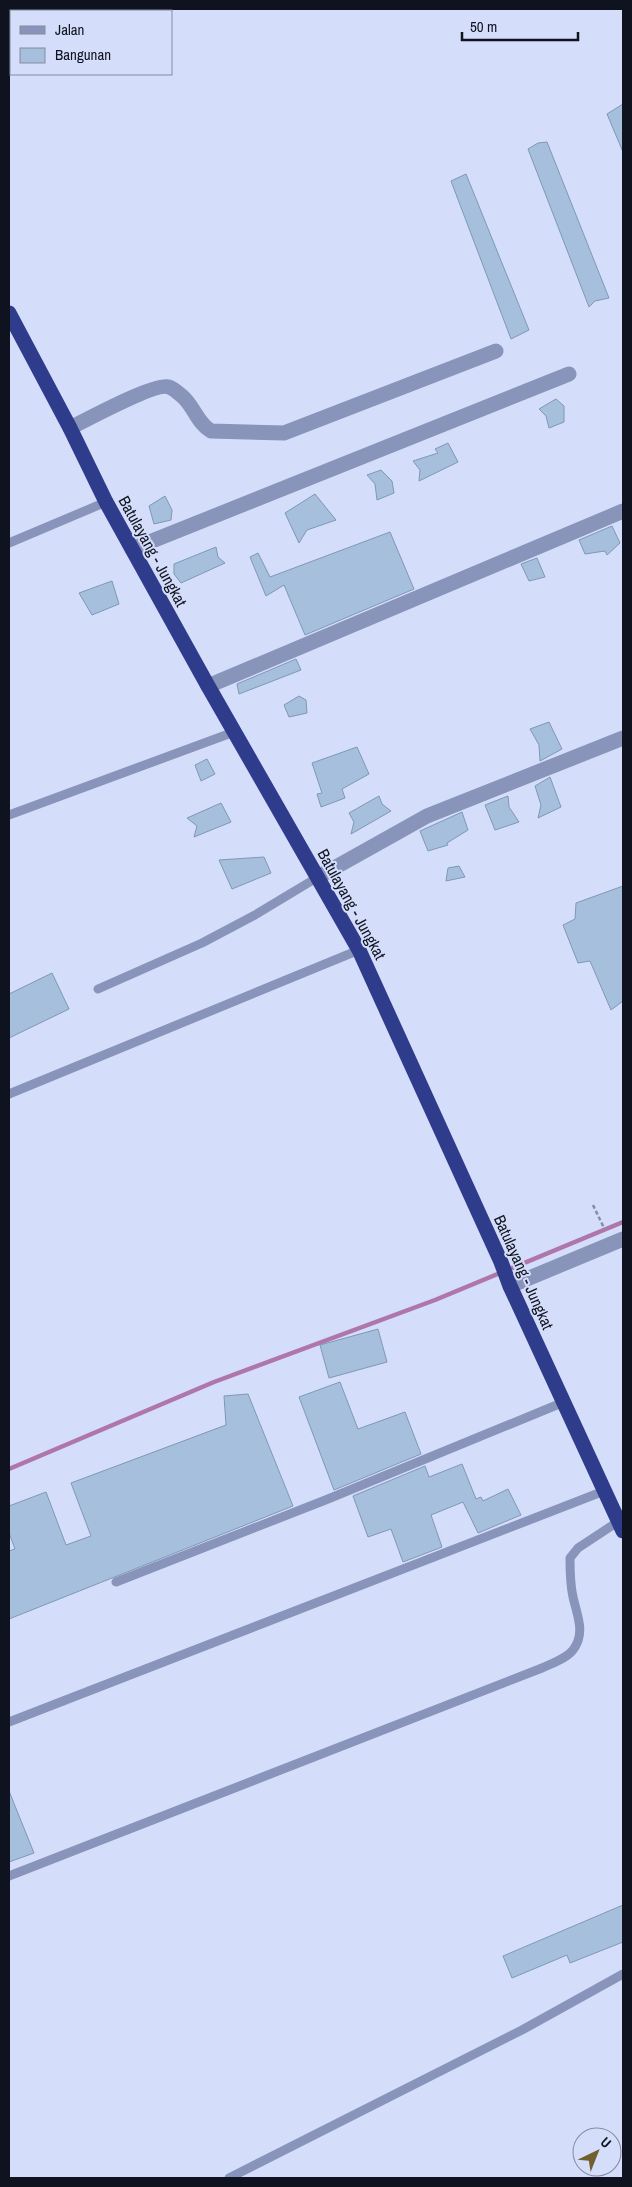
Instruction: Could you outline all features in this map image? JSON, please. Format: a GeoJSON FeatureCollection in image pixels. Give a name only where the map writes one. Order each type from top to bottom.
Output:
{"type":"FeatureCollection","features":[{"type":"Feature","properties":{"kind":"highway","name":"Batulayang - Jungkat"},"geometry":{"type":"LineString","coordinates":[[9,313],[70,428],[106,502],[208,686],[359,950],[621,1526]]}},
{"type":"Feature","properties":{"kind":"street"},"geometry":{"type":"LineString","coordinates":[[70,428],[158,387],[169,386],[184,398],[203,426],[211,431],[284,433],[496,351]]}},
{"type":"Feature","properties":{"kind":"street"},"geometry":{"type":"LineString","coordinates":[[132,549],[569,374]]}},
{"type":"Feature","properties":{"kind":"street"},"geometry":{"type":"LineString","coordinates":[[208,686],[623,511]]}},
{"type":"Feature","properties":{"kind":"street"},"geometry":{"type":"LineString","coordinates":[[318,877],[427,816],[623,738]]}},
{"type":"Feature","properties":{"kind":"street"},"geometry":{"type":"LineString","coordinates":[[509,1283],[623,1239]]}},
{"type":"Feature","properties":{"kind":"lane"},"geometry":{"type":"LineString","coordinates":[[9,543],[106,502]]}},
{"type":"Feature","properties":{"kind":"lane"},"geometry":{"type":"LineString","coordinates":[[9,815],[234,732]]}},
{"type":"Feature","properties":{"kind":"lane"},"geometry":{"type":"LineString","coordinates":[[98,989],[202,943],[255,915],[318,877]]}},
{"type":"Feature","properties":{"kind":"lane"},"geometry":{"type":"LineString","coordinates":[[9,1094],[359,950]]}},
{"type":"Feature","properties":{"kind":"lane"},"geometry":{"type":"LineString","coordinates":[[116,1582],[328,1499],[564,1402]]}},
{"type":"Feature","properties":{"kind":"lane"},"geometry":{"type":"LineString","coordinates":[[9,1722],[604,1491]]}},
{"type":"Feature","properties":{"kind":"lane"},"geometry":{"type":"LineString","coordinates":[[9,1876],[524,1675],[566,1656],[572,1650],[580,1631],[580,1619],[573,1596],[570,1558],[578,1548],[621,1526]]}},
{"type":"Feature","properties":{"kind":"lane"},"geometry":{"type":"LineString","coordinates":[[228,2178],[522,2030],[623,1974]]}},
{"type":"Feature","properties":{"kind":"path"},"geometry":{"type":"LineString","coordinates":[[593,1205],[608,1236]]}},
{"type":"Feature","properties":{"kind":"building"},"geometry":{"type":"Polygon","coordinates":[[[623,104],[623,152],[607,114],[623,104]]]}},
{"type":"Feature","properties":{"kind":"building"},"geometry":{"type":"Polygon","coordinates":[[[547,142],[609,298],[595,301],[589,307],[528,149],[538,143],[547,142]]]}},
{"type":"Feature","properties":{"kind":"building"},"geometry":{"type":"Polygon","coordinates":[[[466,174],[529,330],[511,339],[451,181],[466,174]]]}},
{"type":"Feature","properties":{"kind":"building"},"geometry":{"type":"Polygon","coordinates":[[[556,399],[564,406],[564,422],[549,428],[546,416],[539,409],[556,399]]]}},
{"type":"Feature","properties":{"kind":"building"},"geometry":{"type":"Polygon","coordinates":[[[448,443],[458,462],[419,481],[420,470],[413,461],[438,453],[435,449],[448,443]]]}},
{"type":"Feature","properties":{"kind":"building"},"geometry":{"type":"Polygon","coordinates":[[[381,470],[392,481],[394,493],[377,500],[375,484],[367,475],[381,470]]]}},
{"type":"Feature","properties":{"kind":"building"},"geometry":{"type":"Polygon","coordinates":[[[315,494],[336,520],[307,530],[299,543],[285,513],[315,494]]]}},
{"type":"Feature","properties":{"kind":"building"},"geometry":{"type":"Polygon","coordinates":[[[165,496],[172,510],[171,520],[154,524],[149,506],[165,496]]]}},
{"type":"Feature","properties":{"kind":"building"},"geometry":{"type":"Polygon","coordinates":[[[612,526],[620,543],[607,555],[605,551],[585,554],[579,540],[612,526]]]}},
{"type":"Feature","properties":{"kind":"building"},"geometry":{"type":"Polygon","coordinates":[[[390,532],[414,589],[305,635],[284,585],[266,596],[250,557],[258,553],[270,577],[390,532]]]}},
{"type":"Feature","properties":{"kind":"building"},"geometry":{"type":"Polygon","coordinates":[[[216,547],[218,557],[225,563],[181,583],[174,574],[174,564],[216,547]]]}},
{"type":"Feature","properties":{"kind":"building"},"geometry":{"type":"Polygon","coordinates":[[[537,558],[545,577],[529,581],[521,564],[537,558]]]}},
{"type":"Feature","properties":{"kind":"building"},"geometry":{"type":"Polygon","coordinates":[[[112,581],[119,604],[92,615],[79,593],[112,581]]]}},
{"type":"Feature","properties":{"kind":"building"},"geometry":{"type":"Polygon","coordinates":[[[296,659],[301,670],[239,694],[237,684],[296,659]]]}},
{"type":"Feature","properties":{"kind":"building"},"geometry":{"type":"Polygon","coordinates":[[[299,696],[306,700],[307,713],[289,717],[284,705],[299,696]]]}},
{"type":"Feature","properties":{"kind":"building"},"geometry":{"type":"Polygon","coordinates":[[[549,722],[562,749],[540,761],[539,745],[530,729],[549,722]]]}},
{"type":"Feature","properties":{"kind":"building"},"geometry":{"type":"Polygon","coordinates":[[[357,747],[369,774],[342,789],[345,798],[321,807],[317,794],[322,793],[312,763],[357,747]]]}},
{"type":"Feature","properties":{"kind":"building"},"geometry":{"type":"Polygon","coordinates":[[[207,759],[215,774],[201,781],[195,765],[207,759]]]}},
{"type":"Feature","properties":{"kind":"building"},"geometry":{"type":"Polygon","coordinates":[[[550,777],[561,807],[538,818],[541,805],[535,786],[550,777]]]}},
{"type":"Feature","properties":{"kind":"building"},"geometry":{"type":"Polygon","coordinates":[[[379,796],[382,804],[391,811],[351,834],[354,822],[349,813],[379,796]]]}},
{"type":"Feature","properties":{"kind":"building"},"geometry":{"type":"Polygon","coordinates":[[[508,796],[509,807],[519,822],[495,830],[485,805],[508,796]]]}},
{"type":"Feature","properties":{"kind":"building"},"geometry":{"type":"Polygon","coordinates":[[[221,803],[231,822],[194,837],[197,826],[187,818],[221,803]]]}},
{"type":"Feature","properties":{"kind":"building"},"geometry":{"type":"Polygon","coordinates":[[[462,812],[468,830],[447,843],[448,845],[428,851],[420,831],[462,812]]]}},
{"type":"Feature","properties":{"kind":"building"},"geometry":{"type":"Polygon","coordinates":[[[264,857],[271,873],[232,889],[219,860],[264,857]]]}},
{"type":"Feature","properties":{"kind":"building"},"geometry":{"type":"Polygon","coordinates":[[[459,866],[465,877],[446,881],[448,868],[459,866]]]}},
{"type":"Feature","properties":{"kind":"building"},"geometry":{"type":"Polygon","coordinates":[[[623,886],[623,1001],[611,1010],[590,961],[578,963],[563,925],[575,919],[576,903],[623,886]]]}},
{"type":"Feature","properties":{"kind":"building"},"geometry":{"type":"Polygon","coordinates":[[[52,973],[69,1009],[9,1038],[9,994],[52,973]]]}},
{"type":"Feature","properties":{"kind":"building"},"geometry":{"type":"Polygon","coordinates":[[[378,1329],[387,1362],[329,1378],[320,1345],[378,1329]]]}},
{"type":"Feature","properties":{"kind":"building"},"geometry":{"type":"Polygon","coordinates":[[[340,1382],[358,1429],[405,1412],[421,1454],[334,1490],[299,1397],[340,1382]]]}},
{"type":"Feature","properties":{"kind":"building"},"geometry":{"type":"Polygon","coordinates":[[[248,1394],[293,1506],[9,1619],[9,1551],[15,1549],[9,1533],[9,1506],[46,1492],[66,1545],[91,1536],[71,1483],[226,1425],[224,1396],[248,1394]]]}},
{"type":"Feature","properties":{"kind":"building"},"geometry":{"type":"Polygon","coordinates":[[[462,1464],[476,1499],[481,1497],[483,1501],[508,1489],[521,1515],[478,1533],[463,1502],[431,1515],[442,1547],[403,1562],[391,1529],[368,1537],[353,1496],[425,1466],[429,1477],[462,1464]]]}},
{"type":"Feature","properties":{"kind":"building"},"geometry":{"type":"Polygon","coordinates":[[[9,1791],[34,1853],[9,1862],[9,1791]]]}},
{"type":"Feature","properties":{"kind":"building"},"geometry":{"type":"Polygon","coordinates":[[[623,1905],[623,1942],[570,1963],[567,1955],[512,1978],[503,1956],[623,1905]]]}},
{"type":"Feature","properties":{"kind":"waterway"},"geometry":{"type":"LineString","coordinates":[[9,1469],[214,1382],[435,1300],[623,1222]]}}]}
